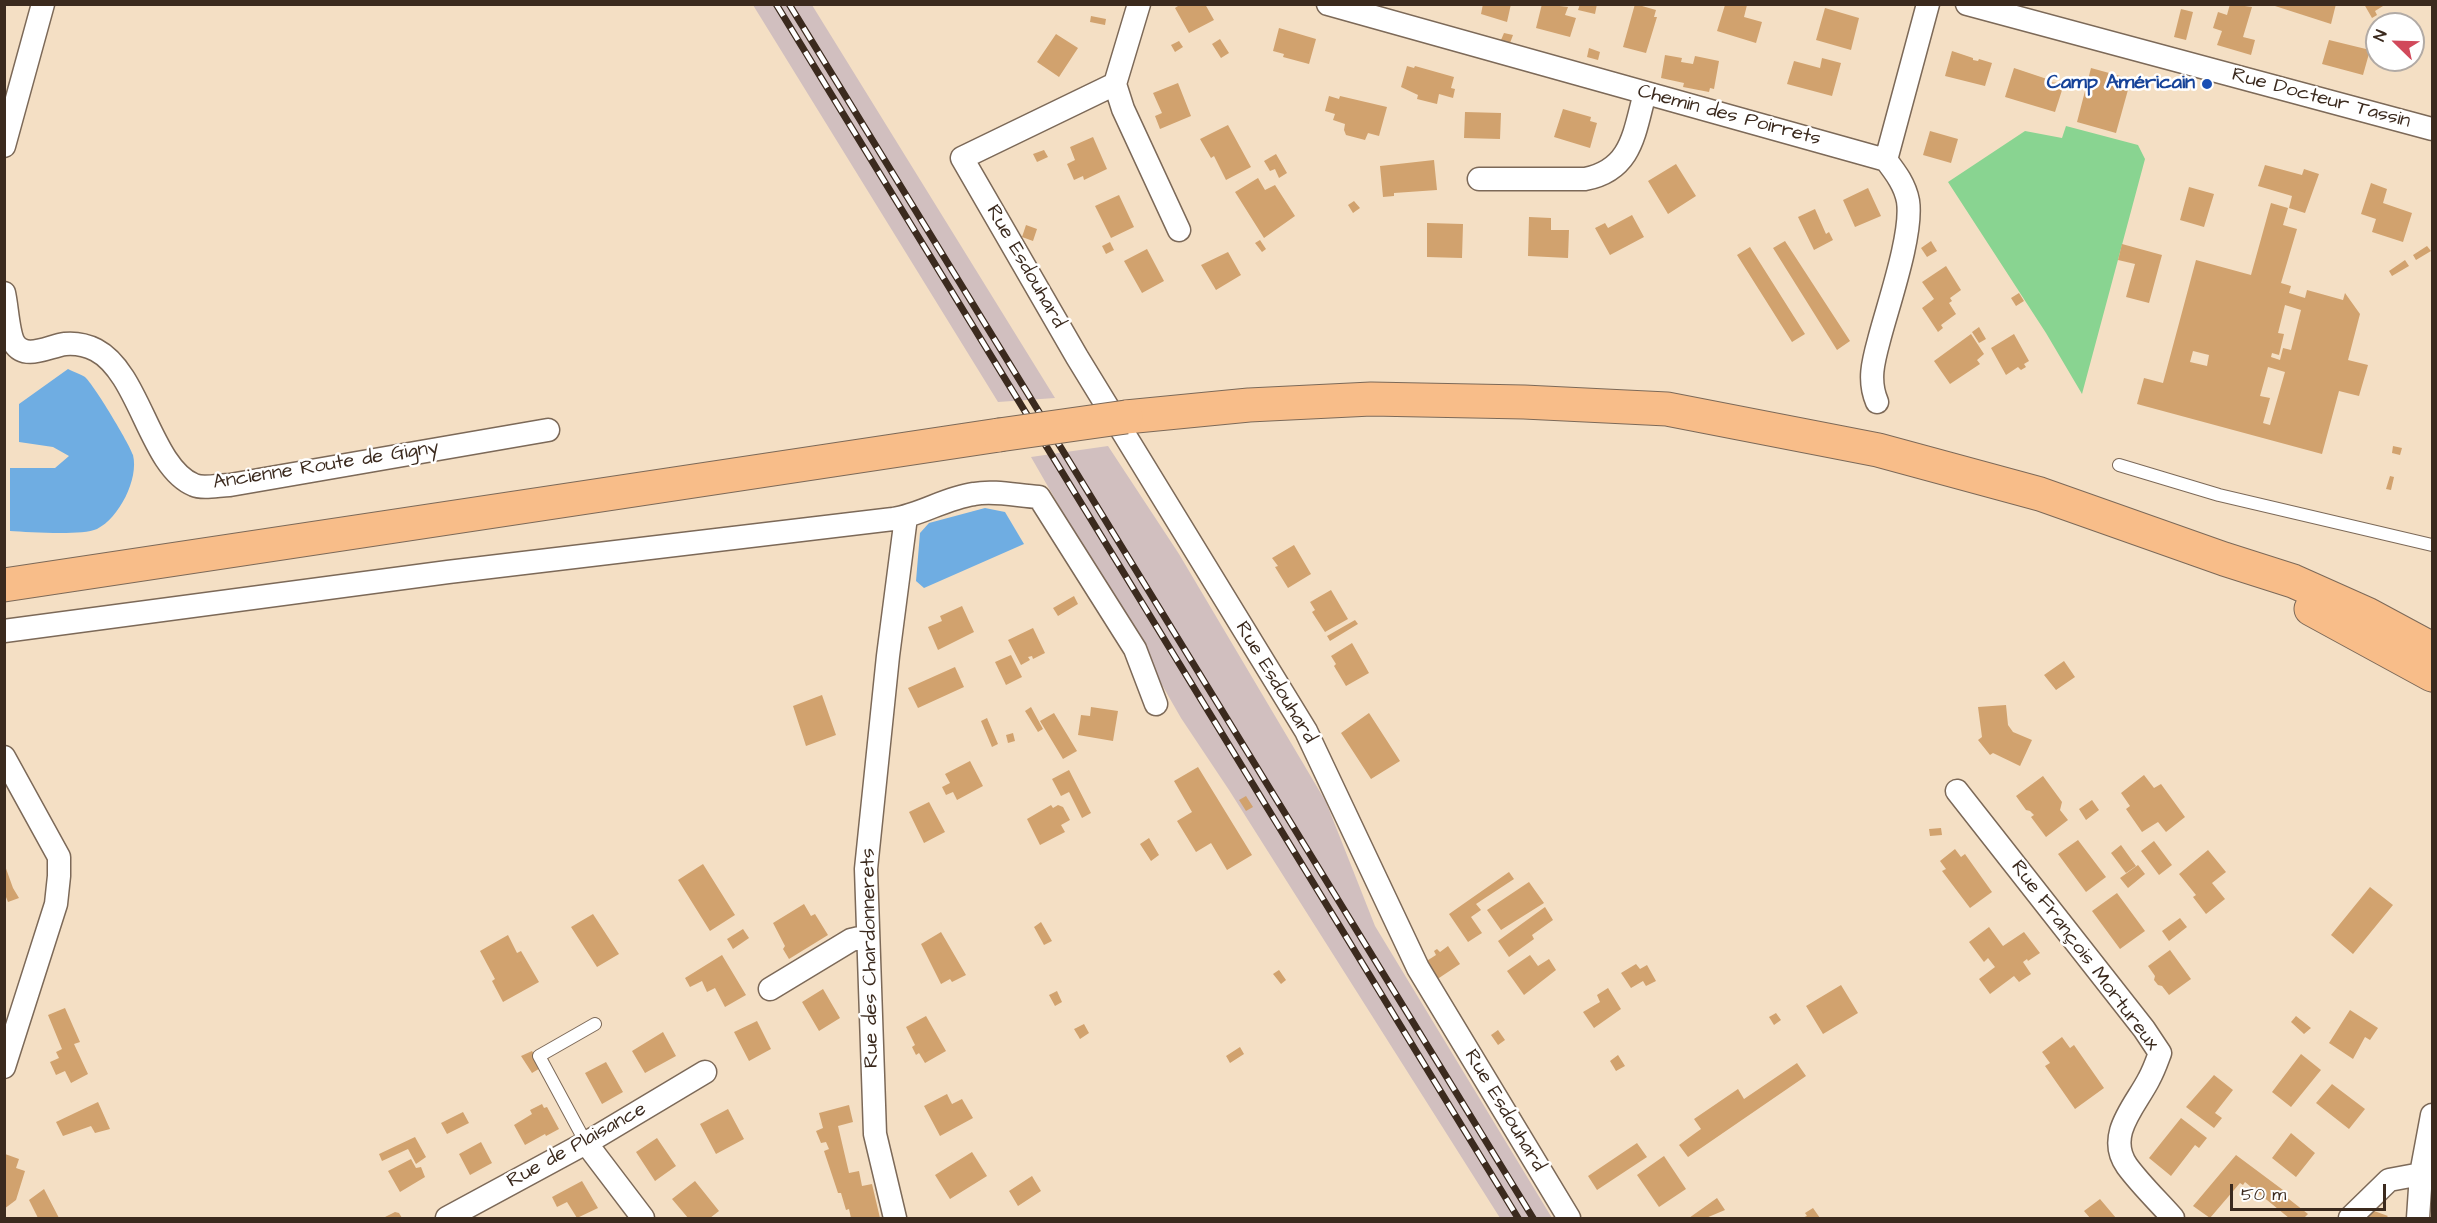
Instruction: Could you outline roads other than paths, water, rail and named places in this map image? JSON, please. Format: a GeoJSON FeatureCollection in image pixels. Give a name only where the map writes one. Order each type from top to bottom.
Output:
{"type":"FeatureCollection","features":[{"type":"Feature","properties":{"kind":"main road"},"geometry":{"type":"LineString","coordinates":[[4,585],[1126,417],[1259,404],[1371,399],[1524,402],[1667,410],[1878,450],[2040,494],[2293,581],[2367,614],[2433,649]]}},
{"type":"Feature","properties":{"kind":"main road"},"geometry":{"type":"LineString","coordinates":[[2224,559],[2358,637],[2433,675]]}},
{"type":"Feature","properties":{"kind":"street"},"geometry":{"type":"LineString","coordinates":[[4,146],[43,4]]}},
{"type":"Feature","properties":{"kind":"street"},"geometry":{"type":"LineString","coordinates":[[1139,4],[1115,84],[1123,109],[1179,230]]}},
{"type":"Feature","properties":{"kind":"street","name":"Chemin des Poirrets"},"geometry":{"type":"LineString","coordinates":[[1328,4],[1886,160]]}},
{"type":"Feature","properties":{"kind":"street"},"geometry":{"type":"LineString","coordinates":[[1877,402],[1871,389],[1873,368],[1908,226],[1908,201],[1904,189],[1899,177],[1886,160],[1928,4]]}},
{"type":"Feature","properties":{"kind":"street","name":"Rue Docteur Tassin"},"geometry":{"type":"LineString","coordinates":[[1967,4],[2433,129]]}},
{"type":"Feature","properties":{"kind":"street","name":"Rue Esdouhard"},"geometry":{"type":"LineString","coordinates":[[1115,84],[962,158],[1077,357],[1306,731],[1418,968],[1569,1218]]}},
{"type":"Feature","properties":{"kind":"street"},"geometry":{"type":"LineString","coordinates":[[1479,178],[1585,179],[1599,176],[1612,169],[1623,159],[1631,143],[1645,93]]}},
{"type":"Feature","properties":{"kind":"street","name":"Ancienne Route de Gigny"},"geometry":{"type":"LineString","coordinates":[[4,293],[13,342],[22,351],[34,352],[63,344],[79,344],[106,356],[118,370],[172,468],[195,485],[230,485],[548,430]]}},
{"type":"Feature","properties":{"kind":"street"},"geometry":{"type":"LineString","coordinates":[[4,631],[448,572],[906,517],[943,501],[975,493],[1040,497],[1135,649],[1156,704]]}},
{"type":"Feature","properties":{"kind":"street","name":"Rue des Chardonnerets"},"geometry":{"type":"LineString","coordinates":[[895,1218],[875,1134],[866,869],[888,656],[906,517]]}},
{"type":"Feature","properties":{"kind":"street"},"geometry":{"type":"LineString","coordinates":[[4,757],[59,857],[59,876],[56,904],[4,1067]]}},
{"type":"Feature","properties":{"kind":"street","name":"Rue François Mortureux"},"geometry":{"type":"LineString","coordinates":[[1957,791],[2160,1053],[2149,1080],[2130,1108],[2121,1130],[2119,1146],[2126,1164],[2173,1218]]}},
{"type":"Feature","properties":{"kind":"street"},"geometry":{"type":"LineString","coordinates":[[770,989],[850,940],[868,936]]}},
{"type":"Feature","properties":{"kind":"street","name":"Rue de Plaisance"},"geometry":{"type":"LineString","coordinates":[[447,1218],[586,1143],[705,1072]]}},
{"type":"Feature","properties":{"kind":"street"},"geometry":{"type":"LineString","coordinates":[[2418,1218],[2421,1174],[2433,1115]]}},
{"type":"Feature","properties":{"kind":"street"},"geometry":{"type":"LineString","coordinates":[[586,1143],[643,1218]]}},
{"type":"Feature","properties":{"kind":"street"},"geometry":{"type":"LineString","coordinates":[[2350,1218],[2389,1180],[2421,1174]]}},
{"type":"Feature","properties":{"kind":"lane"},"geometry":{"type":"LineString","coordinates":[[2119,465],[2219,495],[2433,545]]}},
{"type":"Feature","properties":{"kind":"lane"},"geometry":{"type":"LineString","coordinates":[[586,1143],[539,1056],[595,1024]]}},
{"type":"Feature","properties":{"kind":"water"},"geometry":{"type":"Polygon","coordinates":[[[68,369],[83,376],[89,382],[125,439],[133,455],[134,465],[130,486],[120,507],[105,524],[97,529],[67,533],[10,531],[10,468],[55,468],[69,456],[53,447],[19,442],[19,404],[68,369]]]}},
{"type":"Feature","properties":{"kind":"water"},"geometry":{"type":"Polygon","coordinates":[[[985,508],[1005,512],[1024,544],[924,588],[916,581],[920,533],[929,523],[985,508]]]}},
{"type":"Feature","properties":{"kind":"railway"},"geometry":{"type":"LineString","coordinates":[[776,4],[1518,1218]]}},
{"type":"Feature","properties":{"kind":"railway"},"geometry":{"type":"LineString","coordinates":[[789,4],[1533,1218]]}},
{"type":"Feature","properties":{"kind":"place","name":"Camp Américain"},"geometry":{"type":"Point","coordinates":[2207,84]}}]}
